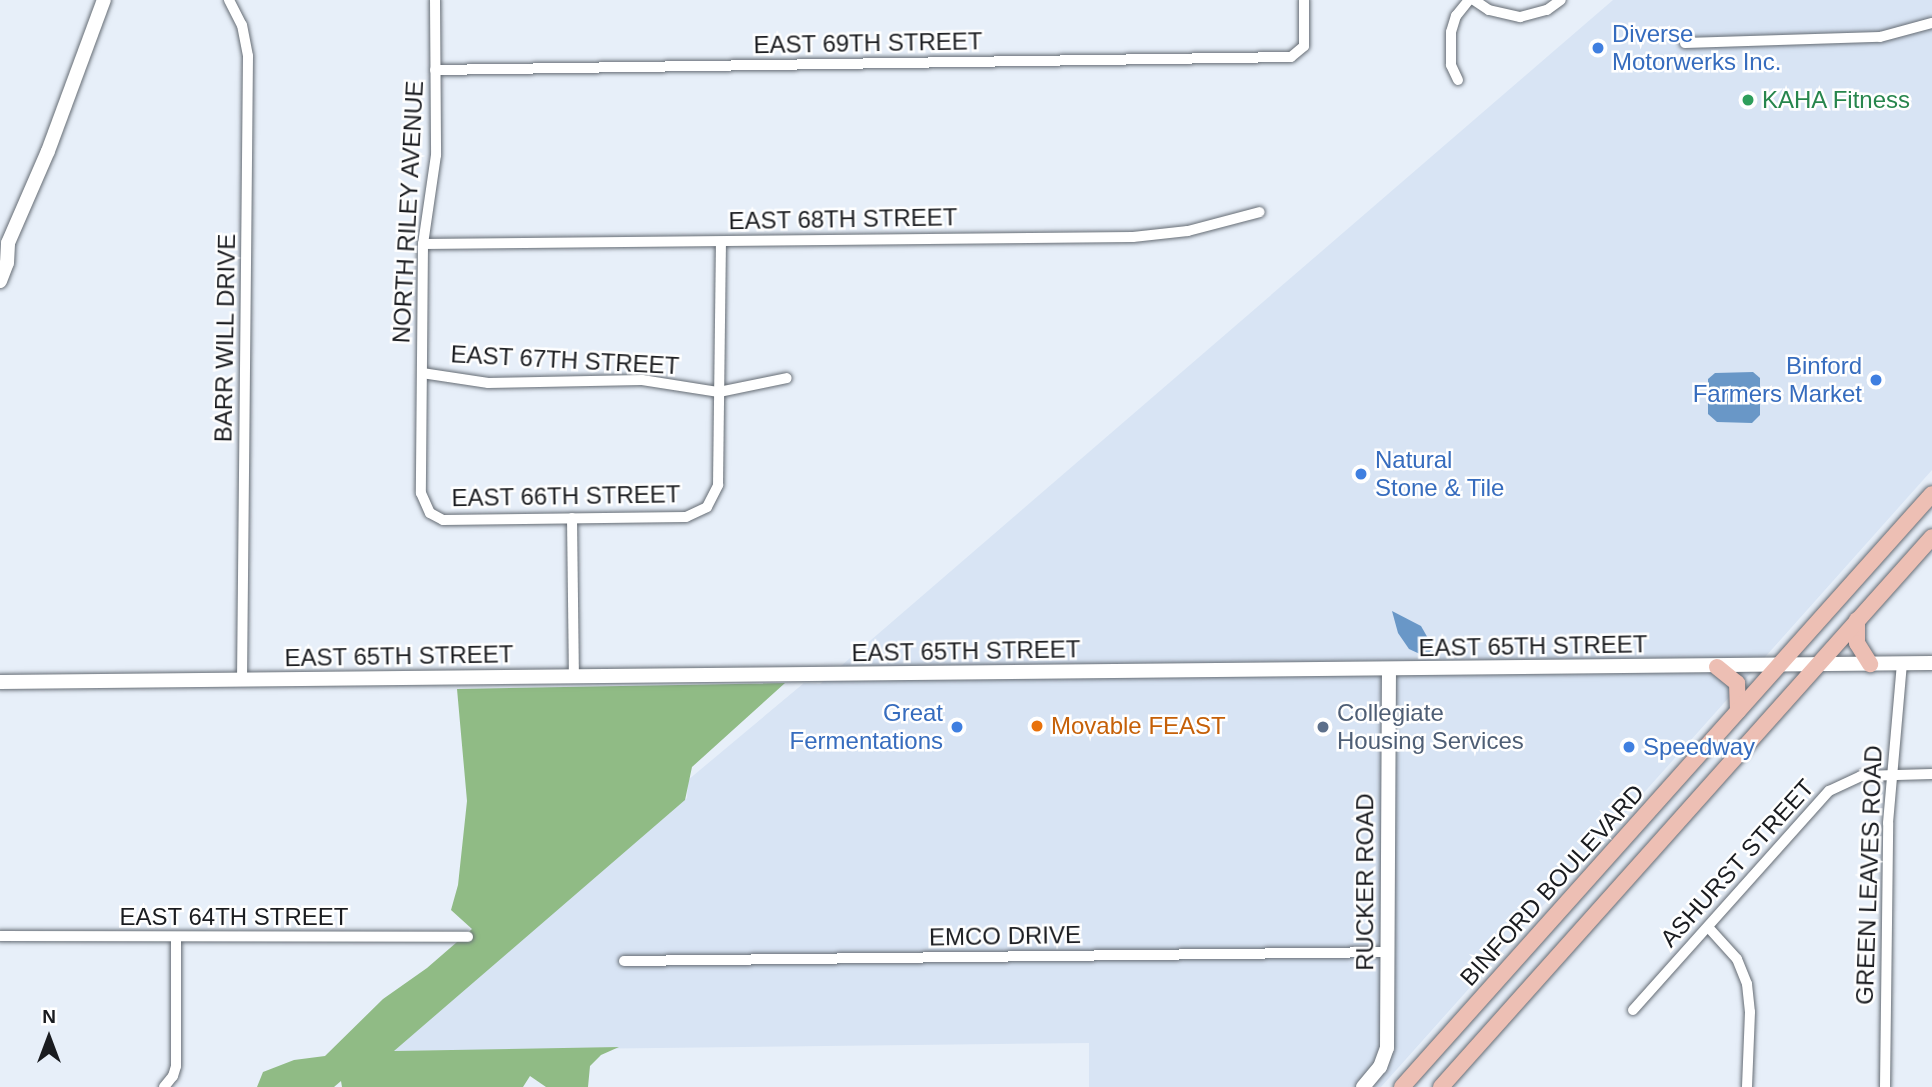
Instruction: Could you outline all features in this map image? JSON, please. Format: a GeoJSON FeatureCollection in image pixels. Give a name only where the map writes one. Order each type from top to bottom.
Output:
{"type":"FeatureCollection","features":[{"type":"Feature","properties":{"kind":"main road","name":"BINFORD BOULEVARD"},"geometry":{"type":"LineString","coordinates":[[1402,1087],[1932,494]]}},
{"type":"Feature","properties":{"kind":"main road"},"geometry":{"type":"LineString","coordinates":[[1441,1087],[1932,537]]}},
{"type":"Feature","properties":{"kind":"main road"},"geometry":{"type":"LineString","coordinates":[[1857,620],[1857,643],[1870,664]]}},
{"type":"Feature","properties":{"kind":"main road"},"geometry":{"type":"LineString","coordinates":[[1717,667],[1737,683],[1738,711]]}},
{"type":"Feature","properties":{"kind":"street"},"geometry":{"type":"LineString","coordinates":[[0,281],[7,262],[8,243],[48,151],[104,0]]}},
{"type":"Feature","properties":{"kind":"street","name":"BARR WILL DRIVE"},"geometry":{"type":"LineString","coordinates":[[229,0],[245,33],[248,64],[242,680]]}},
{"type":"Feature","properties":{"kind":"street","name":"NORTH RILEY AVENUE"},"geometry":{"type":"LineString","coordinates":[[426,510],[421,493],[423,244],[436,155],[435,0]]}},
{"type":"Feature","properties":{"kind":"street","name":"EAST 69TH STREET"},"geometry":{"type":"LineString","coordinates":[[435,70],[1291,58],[1300,52],[1305,43],[1304,0]]}},
{"type":"Feature","properties":{"kind":"street"},"geometry":{"type":"LineString","coordinates":[[1458,80],[1451,65],[1451,32],[1456,16],[1472,0],[1489,10],[1520,17],[1547,10],[1562,0]]}},
{"type":"Feature","properties":{"kind":"street"},"geometry":{"type":"LineString","coordinates":[[1685,43],[1880,37],[1932,23]]}},
{"type":"Feature","properties":{"kind":"street","name":"EAST 68TH STREET"},"geometry":{"type":"LineString","coordinates":[[423,244],[1133,237],[1188,231],[1260,212]]}},
{"type":"Feature","properties":{"kind":"street"},"geometry":{"type":"LineString","coordinates":[[719,392],[722,242]]}},
{"type":"Feature","properties":{"kind":"street","name":"EAST 67TH STREET"},"geometry":{"type":"LineString","coordinates":[[422,373],[488,383],[642,380],[719,392],[787,378]]}},
{"type":"Feature","properties":{"kind":"street","name":"EAST 66TH STREET"},"geometry":{"type":"LineString","coordinates":[[426,510],[443,520],[686,517],[707,507],[718,485],[719,392]]}},
{"type":"Feature","properties":{"kind":"street"},"geometry":{"type":"LineString","coordinates":[[572,518],[574,677]]}},
{"type":"Feature","properties":{"kind":"street","name":"EAST 65TH STREET"},"geometry":{"type":"LineString","coordinates":[[0,682],[1932,663]]}},
{"type":"Feature","properties":{"kind":"street","name":"GREEN LEAVES ROAD"},"geometry":{"type":"LineString","coordinates":[[1885,1087],[1886,873],[1891,774],[1902,664]]}},
{"type":"Feature","properties":{"kind":"street","name":"RUCKER ROAD"},"geometry":{"type":"LineString","coordinates":[[1363,1087],[1380,1067],[1387,1048],[1389,670]]}},
{"type":"Feature","properties":{"kind":"street","name":"ASHURST STREET"},"geometry":{"type":"LineString","coordinates":[[1633,1010],[1826,794],[1853,778],[1932,774]]}},
{"type":"Feature","properties":{"kind":"street"},"geometry":{"type":"LineString","coordinates":[[1708,927],[1737,959],[1747,984],[1750,1012],[1747,1087]]}},
{"type":"Feature","properties":{"kind":"street","name":"EAST 64TH STREET"},"geometry":{"type":"LineString","coordinates":[[0,936],[468,937]]}},
{"type":"Feature","properties":{"kind":"street"},"geometry":{"type":"LineString","coordinates":[[164,1087],[172,1078],[176,1066],[176,937]]}},
{"type":"Feature","properties":{"kind":"street","name":"EMCO DRIVE"},"geometry":{"type":"LineString","coordinates":[[624,961],[1388,952]]}},
{"type":"Feature","properties":{"kind":"shaded area"},"geometry":{"type":"Polygon","coordinates":[[[1613,0],[1932,0],[1932,470],[1381,1087],[1089,1087],[1089,1043],[393,1051],[687,798],[688,780],[804,683],[820,684],[1613,0]]]}},
{"type":"Feature","properties":{"kind":"green space"},"geometry":{"type":"Polygon","coordinates":[[[785,683],[692,767],[685,800],[394,1051],[619,1047],[601,1055],[590,1066],[588,1087],[546,1087],[530,1076],[523,1087],[342,1087],[341,1081],[334,1087],[257,1087],[263,1072],[294,1060],[325,1056],[383,999],[427,968],[472,929],[451,910],[458,885],[467,801],[457,689],[785,683]]]}},
{"type":"Feature","properties":{"kind":"water"},"geometry":{"type":"Polygon","coordinates":[[[1753,372],[1760,378],[1760,415],[1752,423],[1717,422],[1708,414],[1708,379],[1715,373],[1753,372]]]}},
{"type":"Feature","properties":{"kind":"water"},"geometry":{"type":"Polygon","coordinates":[[[1392,611],[1421,626],[1433,647],[1429,653],[1422,655],[1409,649],[1398,633],[1392,611]]]}},
{"type":"Feature","properties":{"kind":"place","name":"Diverse Motorwerks Inc."},"geometry":{"type":"Point","coordinates":[1598,48]}},
{"type":"Feature","properties":{"kind":"place","name":"KAHA Fitness"},"geometry":{"type":"Point","coordinates":[1748,100]}},
{"type":"Feature","properties":{"kind":"place","name":"Binford Farmers Market"},"geometry":{"type":"Point","coordinates":[1876,380]}},
{"type":"Feature","properties":{"kind":"place","name":"Natural Stone & Tile"},"geometry":{"type":"Point","coordinates":[1361,474]}},
{"type":"Feature","properties":{"kind":"place","name":"Movable FEAST"},"geometry":{"type":"Point","coordinates":[1037,726]}},
{"type":"Feature","properties":{"kind":"place","name":"Great Fermentations"},"geometry":{"type":"Point","coordinates":[957,727]}},
{"type":"Feature","properties":{"kind":"place","name":"Collegiate Housing Services"},"geometry":{"type":"Point","coordinates":[1323,727]}},
{"type":"Feature","properties":{"kind":"place","name":"Speedway"},"geometry":{"type":"Point","coordinates":[1629,747]}}]}
